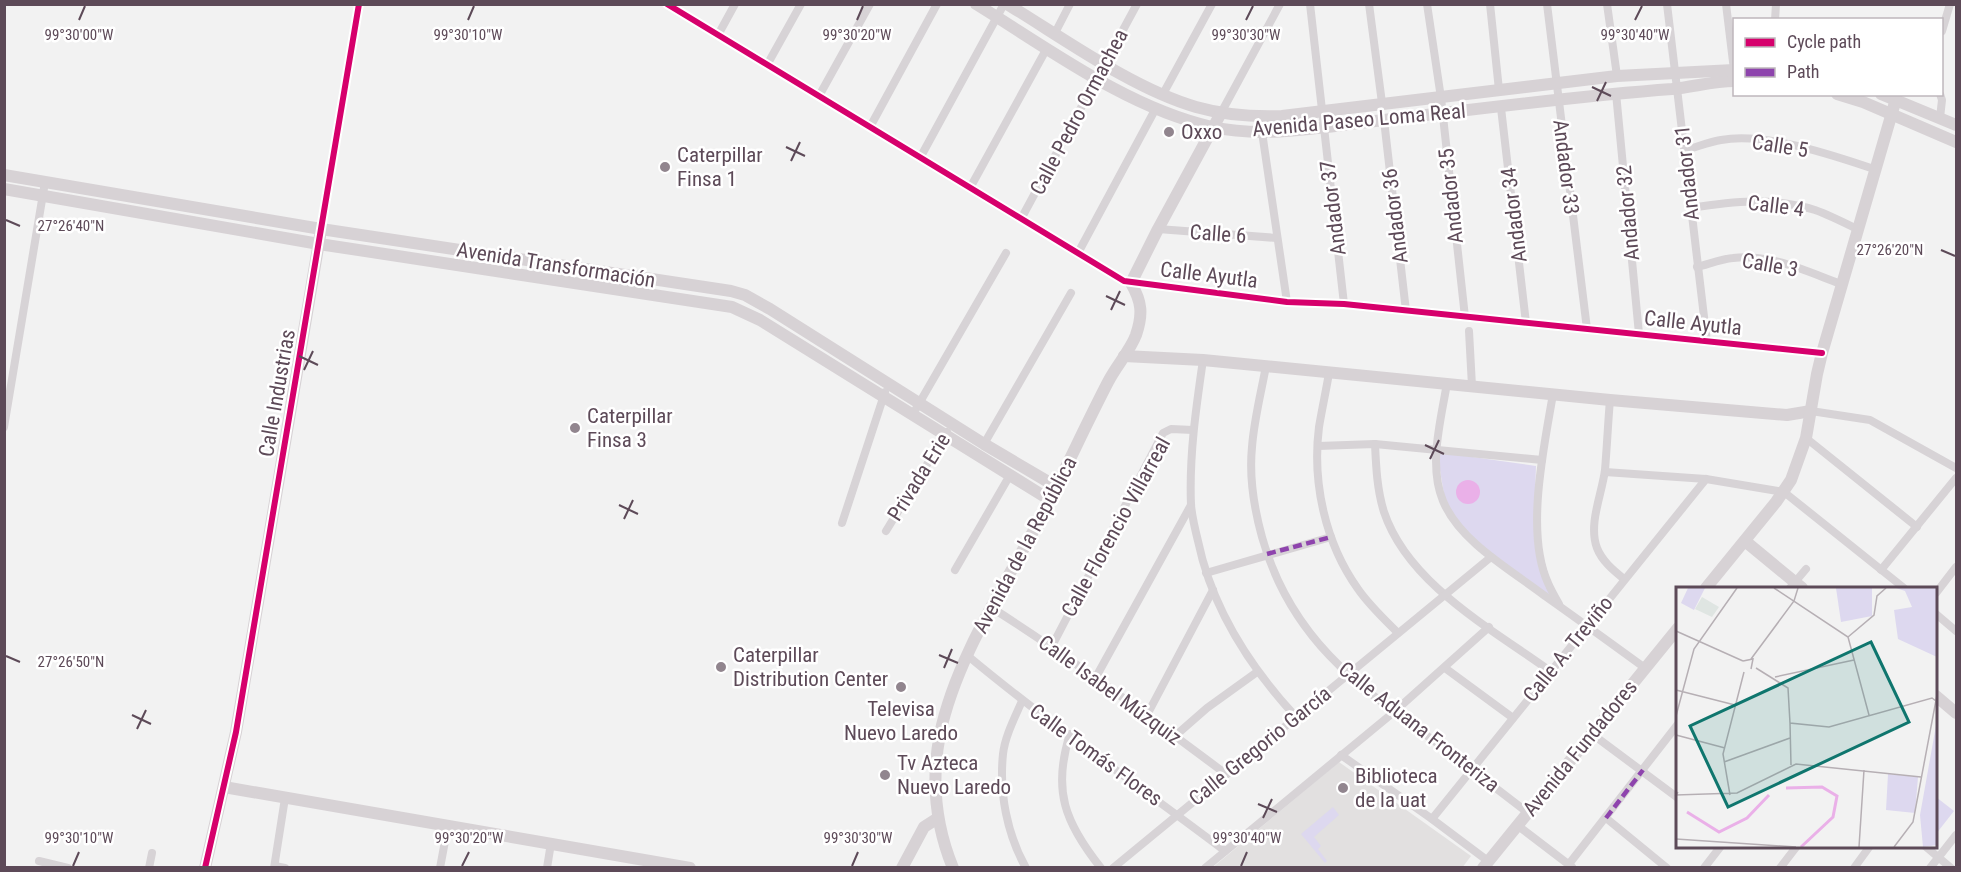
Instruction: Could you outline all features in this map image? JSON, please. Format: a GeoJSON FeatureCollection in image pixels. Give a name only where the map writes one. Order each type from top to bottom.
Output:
{"type":"FeatureCollection","features":[{"type":"Feature","properties":{"kind":"street","name":"Calle Industrias"},"geometry":{"type":"LineString","coordinates":[[205,867],[236,732],[359,4]]}},
{"type":"Feature","properties":{"kind":"street","name":"Calle Ayutla"},"geometry":{"type":"LineString","coordinates":[[667,4],[1124,281],[1287,302],[1344,304],[1822,353]]}},
{"type":"Feature","properties":{"kind":"street"},"geometry":{"type":"LineString","coordinates":[[718,35],[735,4]]}},
{"type":"Feature","properties":{"kind":"street"},"geometry":{"type":"LineString","coordinates":[[768,65],[801,4]]}},
{"type":"Feature","properties":{"kind":"street"},"geometry":{"type":"LineString","coordinates":[[819,96],[870,4]]}},
{"type":"Feature","properties":{"kind":"street"},"geometry":{"type":"LineString","coordinates":[[870,127],[937,4]]}},
{"type":"Feature","properties":{"kind":"street","name":"Avenida Paseo Loma Real"},"geometry":{"type":"LineString","coordinates":[[976,4],[1097,78],[1156,108],[1214,127],[1262,132],[1323,128],[1733,81]]}},
{"type":"Feature","properties":{"kind":"street"},"geometry":{"type":"LineString","coordinates":[[920,158],[1006,4]]}},
{"type":"Feature","properties":{"kind":"street","name":"Avenida Paseo Loma Real"},"geometry":{"type":"LineString","coordinates":[[1006,4],[1105,64],[1163,94],[1195,107],[1252,117],[1441,98],[1617,76],[1733,70]]}},
{"type":"Feature","properties":{"kind":"street"},"geometry":{"type":"LineString","coordinates":[[1055,33],[1070,4]]}},
{"type":"Feature","properties":{"kind":"street","name":"Calle Pedro Ormachea"},"geometry":{"type":"LineString","coordinates":[[1021,219],[1137,4]]}},
{"type":"Feature","properties":{"kind":"street"},"geometry":{"type":"LineString","coordinates":[[1163,94],[1212,4]]}},
{"type":"Feature","properties":{"kind":"street"},"geometry":{"type":"LineString","coordinates":[[1131,283],[1280,4]]}},
{"type":"Feature","properties":{"kind":"street","name":"Andador 37"},"geometry":{"type":"LineString","coordinates":[[1310,4],[1344,304]]}},
{"type":"Feature","properties":{"kind":"street"},"geometry":{"type":"LineString","coordinates":[[1369,4],[1382,103]]}},
{"type":"Feature","properties":{"kind":"street","name":"Andador 35"},"geometry":{"type":"LineString","coordinates":[[1427,4],[1441,98],[1465,317]]}},
{"type":"Feature","properties":{"kind":"street"},"geometry":{"type":"LineString","coordinates":[[1490,4],[1499,90]]}},
{"type":"Feature","properties":{"kind":"street","name":"Andador 33"},"geometry":{"type":"LineString","coordinates":[[1547,4],[1555,84],[1587,329]]}},
{"type":"Feature","properties":{"kind":"street"},"geometry":{"type":"LineString","coordinates":[[1607,4],[1617,76]]}},
{"type":"Feature","properties":{"kind":"street","name":"Andador 31"},"geometry":{"type":"LineString","coordinates":[[1667,4],[1707,342]]}},
{"type":"Feature","properties":{"kind":"street"},"geometry":{"type":"LineString","coordinates":[[1726,4],[1733,62]]}},
{"type":"Feature","properties":{"kind":"street"},"geometry":{"type":"LineString","coordinates":[[1943,25],[1950,4]]}},
{"type":"Feature","properties":{"kind":"street"},"geometry":{"type":"LineString","coordinates":[[970,188],[1047,48]]}},
{"type":"Feature","properties":{"kind":"street","name":"Andador 32"},"geometry":{"type":"LineString","coordinates":[[1616,93],[1639,334]]}},
{"type":"Feature","properties":{"kind":"street"},"geometry":{"type":"LineString","coordinates":[[1844,96],[1863,102],[1956,142]]}},
{"type":"Feature","properties":{"kind":"street"},"geometry":{"type":"LineString","coordinates":[[1887,96],[1956,125]]}},
{"type":"Feature","properties":{"kind":"street"},"geometry":{"type":"LineString","coordinates":[[1941,96],[1941,118]]}},
{"type":"Feature","properties":{"kind":"street"},"geometry":{"type":"LineString","coordinates":[[1707,587],[1784,492],[1796,470],[1806,438],[1822,353],[1896,99]]}},
{"type":"Feature","properties":{"kind":"street"},"geometry":{"type":"LineString","coordinates":[[1078,253],[1156,108]]}},
{"type":"Feature","properties":{"kind":"street","name":"Andador 34"},"geometry":{"type":"LineString","coordinates":[[1501,108],[1526,323]]}},
{"type":"Feature","properties":{"kind":"street","name":"Andador 36"},"geometry":{"type":"LineString","coordinates":[[1384,120],[1406,311]]}},
{"type":"Feature","properties":{"kind":"street"},"geometry":{"type":"LineString","coordinates":[[1262,132],[1287,302]]}},
{"type":"Feature","properties":{"kind":"street","name":"Calle 5"},"geometry":{"type":"LineString","coordinates":[[1685,150],[1721,140],[1770,141],[1816,151],[1874,169]]}},
{"type":"Feature","properties":{"kind":"street","name":"Avenida Transformación"},"geometry":{"type":"LineString","coordinates":[[4,175],[358,235],[731,291],[745,295],[890,384],[945,435],[1050,500]]}},
{"type":"Feature","properties":{"kind":"street"},"geometry":{"type":"LineString","coordinates":[[4,427],[45,182]]}},
{"type":"Feature","properties":{"kind":"street","name":"Avenida Transformación"},"geometry":{"type":"LineString","coordinates":[[4,189],[356,249],[723,304],[742,310],[883,396],[952,423],[1057,487]]}},
{"type":"Feature","properties":{"kind":"street","name":"Calle 4"},"geometry":{"type":"LineString","coordinates":[[1691,208],[1731,201],[1772,202],[1816,211],[1857,228]]}},
{"type":"Feature","properties":{"kind":"street"},"geometry":{"type":"LineString","coordinates":[[253,232],[255,218]]}},
{"type":"Feature","properties":{"kind":"street","name":"Calle 6"},"geometry":{"type":"LineString","coordinates":[[1158,230],[1277,238]]}},
{"type":"Feature","properties":{"kind":"street"},"geometry":{"type":"LineString","coordinates":[[356,249],[358,235]]}},
{"type":"Feature","properties":{"kind":"street"},"geometry":{"type":"LineString","coordinates":[[458,264],[459,250]]}},
{"type":"Feature","properties":{"kind":"street"},"geometry":{"type":"LineString","coordinates":[[916,408],[1006,253]]}},
{"type":"Feature","properties":{"kind":"street","name":"Calle 3"},"geometry":{"type":"LineString","coordinates":[[1697,267],[1735,257],[1758,258],[1779,262],[1841,285]]}},
{"type":"Feature","properties":{"kind":"street"},"geometry":{"type":"LineString","coordinates":[[565,280],[567,267]]}},
{"type":"Feature","properties":{"kind":"street","name":"Avenida de la República"},"geometry":{"type":"LineString","coordinates":[[953,867],[938,818],[935,789],[940,735],[954,684],[1057,487],[1109,379],[1136,336],[1141,314],[1140,298],[1131,283]]}},
{"type":"Feature","properties":{"kind":"street"},"geometry":{"type":"LineString","coordinates":[[695,300],[697,286]]}},
{"type":"Feature","properties":{"kind":"street"},"geometry":{"type":"LineString","coordinates":[[984,444],[1071,293]]}},
{"type":"Feature","properties":{"kind":"street"},"geometry":{"type":"LineString","coordinates":[[1469,331],[1472,386]]}},
{"type":"Feature","properties":{"kind":"street"},"geometry":{"type":"LineString","coordinates":[[812,352],[819,340]]}},
{"type":"Feature","properties":{"kind":"street"},"geometry":{"type":"LineString","coordinates":[[1124,356],[1203,360],[1787,415],[1810,411],[1870,420],[1956,468]]}},
{"type":"Feature","properties":{"kind":"street"},"geometry":{"type":"LineString","coordinates":[[839,369],[846,357]]}},
{"type":"Feature","properties":{"kind":"street"},"geometry":{"type":"LineString","coordinates":[[1203,360],[1193,430],[1191,505],[1206,573],[1218,606],[1241,648],[1257,672],[1296,717]]}},
{"type":"Feature","properties":{"kind":"street","name":"Calle Aduana Fronteriza"},"geometry":{"type":"LineString","coordinates":[[1266,366],[1252,447],[1252,472],[1254,500],[1267,554],[1280,586],[1304,627],[1347,675],[1527,812]]}},
{"type":"Feature","properties":{"kind":"street"},"geometry":{"type":"LineString","coordinates":[[860,382],[865,368]]}},
{"type":"Feature","properties":{"kind":"street"},"geometry":{"type":"LineString","coordinates":[[1329,373],[1319,428],[1321,500],[1331,537],[1349,575],[1358,589],[1398,633]]}},
{"type":"Feature","properties":{"kind":"street"},"geometry":{"type":"LineString","coordinates":[[1447,383],[1437,450],[1439,486],[1443,500],[1457,524],[1491,557],[1645,668]]}},
{"type":"Feature","properties":{"kind":"street"},"geometry":{"type":"LineString","coordinates":[[842,523],[883,396],[890,384]]}},
{"type":"Feature","properties":{"kind":"street"},"geometry":{"type":"LineString","coordinates":[[1553,394],[1538,501],[1539,541],[1547,583],[1561,607]]}},
{"type":"Feature","properties":{"kind":"street"},"geometry":{"type":"LineString","coordinates":[[1610,400],[1605,471],[1595,522],[1596,546],[1608,566],[1624,579]]}},
{"type":"Feature","properties":{"kind":"street","name":"Privada Erie"},"geometry":{"type":"LineString","coordinates":[[886,531],[952,423]]}},
{"type":"Feature","properties":{"kind":"street","name":"Calle Florencio Villarreal"},"geometry":{"type":"LineString","coordinates":[[1052,645],[1163,433],[1171,429],[1193,430]]}},
{"type":"Feature","properties":{"kind":"street"},"geometry":{"type":"LineString","coordinates":[[1806,438],[1917,526]]}},
{"type":"Feature","properties":{"kind":"street"},"geometry":{"type":"LineString","coordinates":[[1318,446],[1375,444],[1542,460]]}},
{"type":"Feature","properties":{"kind":"street"},"geometry":{"type":"LineString","coordinates":[[1375,444],[1377,477],[1384,512],[1400,545],[1411,561],[1444,595],[1550,671]]}},
{"type":"Feature","properties":{"kind":"street"},"geometry":{"type":"LineString","coordinates":[[1605,471],[1706,479],[1784,492],[1903,587]]}},
{"type":"Feature","properties":{"kind":"street"},"geometry":{"type":"LineString","coordinates":[[955,570],[1010,475]]}},
{"type":"Feature","properties":{"kind":"street"},"geometry":{"type":"LineString","coordinates":[[1881,570],[1956,478]]}},
{"type":"Feature","properties":{"kind":"street","name":"Calle A. Treviño"},"geometry":{"type":"LineString","coordinates":[[1432,819],[1706,479]]}},
{"type":"Feature","properties":{"kind":"street"},"geometry":{"type":"LineString","coordinates":[[1096,677],[1191,505]]}},
{"type":"Feature","properties":{"kind":"street"},"geometry":{"type":"LineString","coordinates":[[1206,573],[1331,537]]}},
{"type":"Feature","properties":{"kind":"street"},"geometry":{"type":"LineString","coordinates":[[1745,541],[1795,587],[1806,569]]}},
{"type":"Feature","properties":{"kind":"street","name":"Calle Gregorio García"},"geometry":{"type":"LineString","coordinates":[[1113,867],[1491,557]]}},
{"type":"Feature","properties":{"kind":"street"},"geometry":{"type":"LineString","coordinates":[[1937,591],[1956,567]]}},
{"type":"Feature","properties":{"kind":"street"},"geometry":{"type":"LineString","coordinates":[[1147,715],[1213,590]]}},
{"type":"Feature","properties":{"kind":"street","name":"Calle Isabel Múzquiz"},"geometry":{"type":"LineString","coordinates":[[992,608],[1052,645],[1226,774]]}},
{"type":"Feature","properties":{"kind":"street"},"geometry":{"type":"LineString","coordinates":[[1937,616],[1956,631]]}},
{"type":"Feature","properties":{"kind":"street"},"geometry":{"type":"LineString","coordinates":[[1205,867],[1394,712],[1489,627]]}},
{"type":"Feature","properties":{"kind":"street","name":"Avenida Fundadores"},"geometry":{"type":"LineString","coordinates":[[1485,864],[1645,668],[1673,643]]}},
{"type":"Feature","properties":{"kind":"street","name":"Calle Tomás Flores"},"geometry":{"type":"LineString","coordinates":[[968,656],[1022,701],[1070,734],[1225,851]]}},
{"type":"Feature","properties":{"kind":"street"},"geometry":{"type":"LineString","coordinates":[[1445,668],[1513,718]]}},
{"type":"Feature","properties":{"kind":"street"},"geometry":{"type":"LineString","coordinates":[[1174,736],[1207,708],[1257,672]]}},
{"type":"Feature","properties":{"kind":"street"},"geometry":{"type":"LineString","coordinates":[[1937,698],[1956,713]]}},
{"type":"Feature","properties":{"kind":"street"},"geometry":{"type":"LineString","coordinates":[[1022,701],[1003,753],[1003,794],[1009,826],[1026,867]]}},
{"type":"Feature","properties":{"kind":"street"},"geometry":{"type":"LineString","coordinates":[[1517,825],[1571,866],[1676,726]]}},
{"type":"Feature","properties":{"kind":"street"},"geometry":{"type":"LineString","coordinates":[[1070,734],[1062,759],[1064,804],[1077,835],[1101,867]]}},
{"type":"Feature","properties":{"kind":"street"},"geometry":{"type":"LineString","coordinates":[[1592,734],[1643,770],[1676,797]]}},
{"type":"Feature","properties":{"kind":"street"},"geometry":{"type":"LineString","coordinates":[[1341,755],[1432,819],[1485,864]]}},
{"type":"Feature","properties":{"kind":"street"},"geometry":{"type":"LineString","coordinates":[[224,787],[551,843],[634,863],[690,867]]}},
{"type":"Feature","properties":{"kind":"street"},"geometry":{"type":"LineString","coordinates":[[285,798],[274,867],[285,867]]}},
{"type":"Feature","properties":{"kind":"street"},"geometry":{"type":"LineString","coordinates":[[902,867],[924,827],[928,822],[938,818]]}},
{"type":"Feature","properties":{"kind":"street"},"geometry":{"type":"LineString","coordinates":[[1606,818],[1667,867]]}},
{"type":"Feature","properties":{"kind":"street"},"geometry":{"type":"LineString","coordinates":[[440,867],[448,825]]}},
{"type":"Feature","properties":{"kind":"street"},"geometry":{"type":"LineString","coordinates":[[1930,867],[1956,835]]}},
{"type":"Feature","properties":{"kind":"street"},"geometry":{"type":"LineString","coordinates":[[547,867],[551,843]]}},
{"type":"Feature","properties":{"kind":"street"},"geometry":{"type":"LineString","coordinates":[[1704,867],[1719,848]]}},
{"type":"Feature","properties":{"kind":"street"},"geometry":{"type":"LineString","coordinates":[[1780,867],[1795,848]]}},
{"type":"Feature","properties":{"kind":"street"},"geometry":{"type":"LineString","coordinates":[[1854,867],[1868,848]]}},
{"type":"Feature","properties":{"kind":"street"},"geometry":{"type":"LineString","coordinates":[[1927,848],[1951,867]]}},
{"type":"Feature","properties":{"kind":"street"},"geometry":{"type":"LineString","coordinates":[[149,867],[152,853]]}},
{"type":"Feature","properties":{"kind":"street"},"geometry":{"type":"LineString","coordinates":[[39,861],[68,867]]}},
{"type":"Feature","properties":{"kind":"shaded area"},"geometry":{"type":"Polygon","coordinates":[[[1437,452],[1536,466],[1534,524],[1556,602],[1469,538],[1446,506],[1437,452]]]}},
{"type":"Feature","properties":{"kind":"shaded area"},"geometry":{"type":"Polygon","coordinates":[[[1468,480],[1477,483],[1480,492],[1477,501],[1468,504],[1459,501],[1456,492],[1459,483],[1468,480]]]}},
{"type":"Feature","properties":{"kind":"shaded area"},"geometry":{"type":"Polygon","coordinates":[[[1339,762],[1471,856],[1462,868],[1212,868],[1339,762]]]}},
{"type":"Feature","properties":{"kind":"shaded area"},"geometry":{"type":"Polygon","coordinates":[[[1937,798],[1954,811],[1937,833],[1937,798]]]}},
{"type":"Feature","properties":{"kind":"shaded area"},"geometry":{"type":"Polygon","coordinates":[[[1333,807],[1339,815],[1314,837],[1321,846],[1318,849],[1327,861],[1325,863],[1301,834],[1333,807]]]}},
{"type":"Feature","properties":{"kind":"marked path"},"geometry":{"type":"LineString","coordinates":[[1267,554],[1331,537]]}},
{"type":"Feature","properties":{"kind":"marked path"},"geometry":{"type":"LineString","coordinates":[[1606,818],[1643,770]]}},
{"type":"Feature","properties":{"kind":"cycle path"},"geometry":{"type":"LineString","coordinates":[[205,868],[236,732],[359,4]]}},
{"type":"Feature","properties":{"kind":"cycle path"},"geometry":{"type":"LineString","coordinates":[[667,4],[1124,281],[1287,302],[1344,304],[1822,353]]}},
{"type":"Feature","properties":{"kind":"place","name":"Oxxo"},"geometry":{"type":"Point","coordinates":[1169,132]}},
{"type":"Feature","properties":{"kind":"place","name":"Caterpillar Finsa 1"},"geometry":{"type":"Point","coordinates":[665,167]}},
{"type":"Feature","properties":{"kind":"place","name":"Caterpillar Finsa 3"},"geometry":{"type":"Point","coordinates":[575,428]}},
{"type":"Feature","properties":{"kind":"place","name":"Caterpillar Distribution Center"},"geometry":{"type":"Point","coordinates":[721,667]}},
{"type":"Feature","properties":{"kind":"place","name":"Televisa Nuevo Laredo"},"geometry":{"type":"Point","coordinates":[901,687]}},
{"type":"Feature","properties":{"kind":"place","name":"Tv Azteca Nuevo Laredo"},"geometry":{"type":"Point","coordinates":[885,775]}},
{"type":"Feature","properties":{"kind":"place","name":"Biblioteca de la uat"},"geometry":{"type":"Point","coordinates":[1343,788]}}]}
